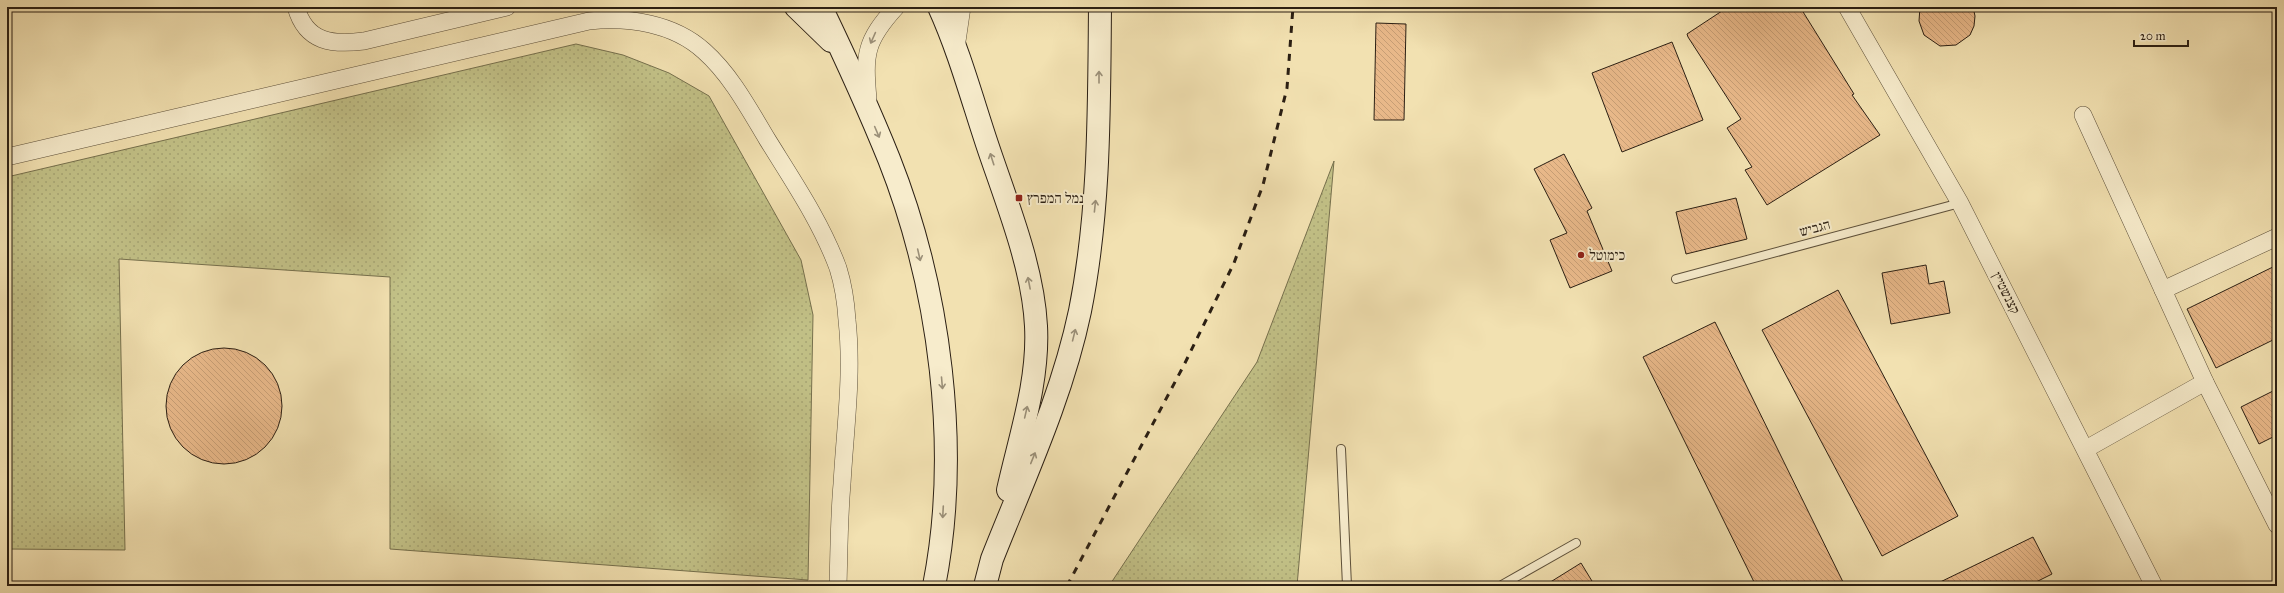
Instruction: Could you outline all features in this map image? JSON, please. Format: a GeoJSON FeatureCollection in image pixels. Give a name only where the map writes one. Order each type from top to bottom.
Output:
{"type":"FeatureCollection","features":[{"type":"Feature","properties":{"kind":"street"},"geometry":{"type":"LineString","coordinates":[[296,7],[305,28],[317,37],[334,43],[346,43],[364,41],[507,7]]}},
{"type":"Feature","properties":{"kind":"street"},"geometry":{"type":"LineString","coordinates":[[796,7],[842,53]]}},
{"type":"Feature","properties":{"kind":"street"},"geometry":{"type":"LineString","coordinates":[[821,7],[889,160],[916,240],[930,298],[939,351],[943,400],[945,466],[940,557],[934,586]]}},
{"type":"Feature","properties":{"kind":"street"},"geometry":{"type":"LineString","coordinates":[[868,111],[866,56],[872,36],[896,7]]}},
{"type":"Feature","properties":{"kind":"street"},"geometry":{"type":"LineString","coordinates":[[939,7],[956,50],[1027,271],[1036,326],[1033,383],[985,586]]}},
{"type":"Feature","properties":{"kind":"street"},"geometry":{"type":"LineString","coordinates":[[956,50],[962,7]]}},
{"type":"Feature","properties":{"kind":"street"},"geometry":{"type":"LineString","coordinates":[[992,559],[1055,396],[1079,312],[1090,256],[1098,149],[1100,7]]}},
{"type":"Feature","properties":{"kind":"street","name":"קצנשטיין"},"geometry":{"type":"LineString","coordinates":[[1847,7],[1960,202],[2154,586]]}},
{"type":"Feature","properties":{"kind":"street"},"geometry":{"type":"LineString","coordinates":[[7,157],[589,21],[627,20],[654,25],[678,34],[704,51],[720,69],[744,102],[811,210],[838,269],[847,320],[850,392],[842,485],[838,586]]}},
{"type":"Feature","properties":{"kind":"street"},"geometry":{"type":"LineString","coordinates":[[2083,115],[2204,382],[2277,525]]}},
{"type":"Feature","properties":{"kind":"street"},"geometry":{"type":"LineString","coordinates":[[2163,290],[2277,237]]}},
{"type":"Feature","properties":{"kind":"street"},"geometry":{"type":"LineString","coordinates":[[2086,449],[2204,382]]}},
{"type":"Feature","properties":{"kind":"lane","name":"הגביש"},"geometry":{"type":"LineString","coordinates":[[1676,279],[1960,202]]}},
{"type":"Feature","properties":{"kind":"lane"},"geometry":{"type":"LineString","coordinates":[[1341,449],[1347,586]]}},
{"type":"Feature","properties":{"kind":"lane"},"geometry":{"type":"LineString","coordinates":[[1500,586],[1576,543]]}},
{"type":"Feature","properties":{"kind":"shaded area"},"geometry":{"type":"Polygon","coordinates":[[[576,44],[623,55],[669,73],[709,96],[801,260],[813,315],[808,580],[390,549],[390,277],[119,259],[125,550],[7,549],[7,177],[576,44]]]}},
{"type":"Feature","properties":{"kind":"shaded area"},"geometry":{"type":"Polygon","coordinates":[[[1334,161],[1297,586],[1109,586],[1257,362],[1334,161]]]}},
{"type":"Feature","properties":{"kind":"building"},"geometry":{"type":"Polygon","coordinates":[[[1728,7],[1800,7],[1854,94],[1852,95],[1880,135],[1767,205],[1745,170],[1752,167],[1727,128],[1741,119],[1687,34],[1728,7]]]}},
{"type":"Feature","properties":{"kind":"building"},"geometry":{"type":"Polygon","coordinates":[[[1920,7],[1973,7],[1975,16],[1974,26],[1970,35],[1956,45],[1940,46],[1924,35],[1919,21],[1920,7]]]}},
{"type":"Feature","properties":{"kind":"building"},"geometry":{"type":"Polygon","coordinates":[[[1376,23],[1406,24],[1404,120],[1374,120],[1376,23]]]}},
{"type":"Feature","properties":{"kind":"building"},"geometry":{"type":"Polygon","coordinates":[[[1672,42],[1703,120],[1622,152],[1592,73],[1672,42]]]}},
{"type":"Feature","properties":{"kind":"building"},"geometry":{"type":"Polygon","coordinates":[[[1564,154],[1592,208],[1587,211],[1612,271],[1570,288],[1550,240],[1567,233],[1534,169],[1564,154]]]}},
{"type":"Feature","properties":{"kind":"building"},"geometry":{"type":"Polygon","coordinates":[[[1736,198],[1747,239],[1686,254],[1676,212],[1736,198]]]}},
{"type":"Feature","properties":{"kind":"building"},"geometry":{"type":"Polygon","coordinates":[[[1926,265],[1929,284],[1944,281],[1950,313],[1891,324],[1882,273],[1926,265]]]}},
{"type":"Feature","properties":{"kind":"building"},"geometry":{"type":"Polygon","coordinates":[[[2277,265],[2277,338],[2216,368],[2187,309],[2277,265]]]}},
{"type":"Feature","properties":{"kind":"building"},"geometry":{"type":"Polygon","coordinates":[[[1838,290],[1958,516],[1882,556],[1762,330],[1838,290]]]}},
{"type":"Feature","properties":{"kind":"building"},"geometry":{"type":"Polygon","coordinates":[[[1715,322],[1843,582],[1835,586],[1756,586],[1643,357],[1715,322]]]}},
{"type":"Feature","properties":{"kind":"building"},"geometry":{"type":"Polygon","coordinates":[[[224,348],[246,353],[265,365],[277,384],[282,406],[277,428],[265,447],[246,459],[224,464],[202,459],[183,447],[171,428],[166,406],[171,384],[183,365],[202,353],[224,348]]]}},
{"type":"Feature","properties":{"kind":"building"},"geometry":{"type":"Polygon","coordinates":[[[2277,389],[2277,435],[2259,444],[2241,407],[2277,389]]]}},
{"type":"Feature","properties":{"kind":"building"},"geometry":{"type":"Polygon","coordinates":[[[2033,537],[2052,574],[2028,586],[1932,586],[2033,537]]]}},
{"type":"Feature","properties":{"kind":"building"},"geometry":{"type":"Polygon","coordinates":[[[1581,563],[1595,586],[1544,586],[1581,563]]]}},
{"type":"Feature","properties":{"kind":"railway"},"geometry":{"type":"LineString","coordinates":[[1067,586],[1184,365],[1234,263],[1263,185],[1287,88],[1293,7]]}},
{"type":"Feature","properties":{"kind":"place","name":"נמל המפרץ"},"geometry":{"type":"Point","coordinates":[1019,198]}},
{"type":"Feature","properties":{"kind":"place","name":"כימוטל"},"geometry":{"type":"Point","coordinates":[1581,255]}}]}
